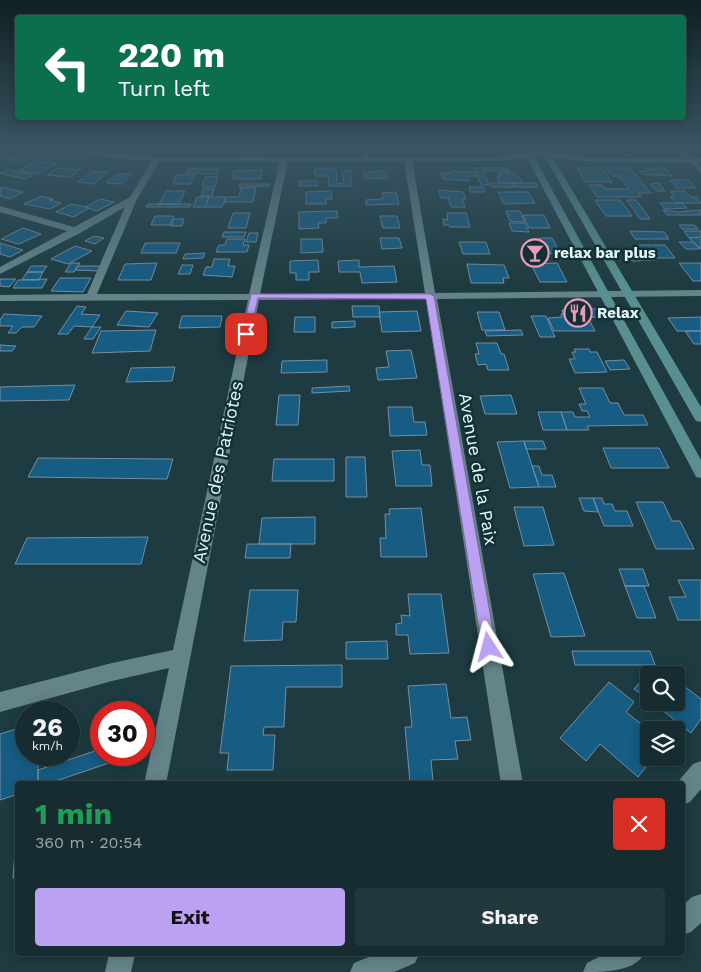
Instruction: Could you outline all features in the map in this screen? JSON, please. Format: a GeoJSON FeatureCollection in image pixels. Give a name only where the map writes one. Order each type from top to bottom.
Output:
{"type":"FeatureCollection","features":[{"type":"Feature","properties":{"kind":"street"},"geometry":{"type":"LineString","coordinates":[[91,297],[135,195]]}},
{"type":"Feature","properties":{"kind":"street","name":"Avenue des Patriotes"},"geometry":{"type":"LineString","coordinates":[[156,781],[276,195]]}},
{"type":"Feature","properties":{"kind":"street","name":"Avenue de la Paix"},"geometry":{"type":"LineString","coordinates":[[414,195],[511,781]]}},
{"type":"Feature","properties":{"kind":"street"},"geometry":{"type":"LineString","coordinates":[[552,195],[701,473]]}},
{"type":"Feature","properties":{"kind":"street"},"geometry":{"type":"LineString","coordinates":[[572,195],[701,418]]}},
{"type":"Feature","properties":{"kind":"street"},"geometry":{"type":"LineString","coordinates":[[0,271],[133,199]]}},
{"type":"Feature","properties":{"kind":"street"},"geometry":{"type":"LineString","coordinates":[[0,209],[77,230]]}},
{"type":"Feature","properties":{"kind":"street"},"geometry":{"type":"LineString","coordinates":[[0,298],[430,296],[628,292],[701,293]]}},
{"type":"Feature","properties":{"kind":"street"},"geometry":{"type":"LineString","coordinates":[[0,702],[112,672],[180,657]]}},
{"type":"Feature","properties":{"kind":"street"},"geometry":{"type":"LineString","coordinates":[[685,791],[701,772]]}},
{"type":"Feature","properties":{"kind":"street"},"geometry":{"type":"LineString","coordinates":[[685,920],[701,906]]}},
{"type":"Feature","properties":{"kind":"street"},"geometry":{"type":"LineString","coordinates":[[118,972],[122,956]]}},
{"type":"Feature","properties":{"kind":"street"},"geometry":{"type":"LineString","coordinates":[[363,972],[401,956]]}},
{"type":"Feature","properties":{"kind":"street"},"geometry":{"type":"LineString","coordinates":[[596,972],[627,956]]}},
{"type":"Feature","properties":{"kind":"building"},"geometry":{"type":"Polygon","coordinates":[[[0,195],[17,195],[10,199],[0,195]]]}},
{"type":"Feature","properties":{"kind":"building"},"geometry":{"type":"Polygon","coordinates":[[[164,195],[183,195],[179,204],[159,204],[164,195]]]}},
{"type":"Feature","properties":{"kind":"building"},"geometry":{"type":"Polygon","coordinates":[[[239,195],[254,195],[253,202],[224,202],[226,197],[239,197],[239,195]]]}},
{"type":"Feature","properties":{"kind":"building"},"geometry":{"type":"Polygon","coordinates":[[[306,195],[332,195],[332,199],[326,199],[326,204],[306,204],[306,195]]]}},
{"type":"Feature","properties":{"kind":"building"},"geometry":{"type":"Polygon","coordinates":[[[382,195],[397,195],[399,204],[366,205],[366,200],[383,199],[382,195]]]}},
{"type":"Feature","properties":{"kind":"building"},"geometry":{"type":"Polygon","coordinates":[[[440,195],[464,195],[466,199],[462,199],[465,207],[451,207],[448,198],[441,198],[440,195]]]}},
{"type":"Feature","properties":{"kind":"building"},"geometry":{"type":"Polygon","coordinates":[[[500,195],[530,195],[535,203],[504,204],[500,195]]]}},
{"type":"Feature","properties":{"kind":"building"},"geometry":{"type":"Polygon","coordinates":[[[596,195],[640,195],[641,197],[597,197],[596,195]]]}},
{"type":"Feature","properties":{"kind":"building"},"geometry":{"type":"Polygon","coordinates":[[[674,195],[697,197],[701,203],[676,203],[670,197],[675,197],[674,195]]]}},
{"type":"Feature","properties":{"kind":"building"},"geometry":{"type":"Polygon","coordinates":[[[42,196],[61,203],[50,209],[24,204],[42,196]]]}},
{"type":"Feature","properties":{"kind":"building"},"geometry":{"type":"Polygon","coordinates":[[[197,197],[209,197],[205,207],[193,207],[197,197]]]}},
{"type":"Feature","properties":{"kind":"building"},"geometry":{"type":"Polygon","coordinates":[[[209,197],[226,197],[222,207],[205,207],[209,197]]]}},
{"type":"Feature","properties":{"kind":"building"},"geometry":{"type":"Polygon","coordinates":[[[101,199],[114,202],[97,211],[85,207],[101,199]]]}},
{"type":"Feature","properties":{"kind":"building"},"geometry":{"type":"Polygon","coordinates":[[[595,200],[620,200],[632,216],[606,216],[595,200]]]}},
{"type":"Feature","properties":{"kind":"building"},"geometry":{"type":"Polygon","coordinates":[[[627,200],[636,200],[650,219],[640,219],[627,200]]]}},
{"type":"Feature","properties":{"kind":"building"},"geometry":{"type":"Polygon","coordinates":[[[660,203],[682,203],[687,208],[665,209],[660,203]]]}},
{"type":"Feature","properties":{"kind":"building"},"geometry":{"type":"Polygon","coordinates":[[[71,204],[89,208],[74,217],[56,212],[71,204]]]}},
{"type":"Feature","properties":{"kind":"building"},"geometry":{"type":"Polygon","coordinates":[[[148,204],[191,204],[190,207],[146,207],[148,204]]]}},
{"type":"Feature","properties":{"kind":"building"},"geometry":{"type":"Polygon","coordinates":[[[663,210],[679,212],[701,210],[701,215],[667,215],[663,210]]]}},
{"type":"Feature","properties":{"kind":"building"},"geometry":{"type":"Polygon","coordinates":[[[337,211],[338,218],[326,218],[326,223],[318,223],[319,228],[299,229],[299,212],[337,211]]]}},
{"type":"Feature","properties":{"kind":"building"},"geometry":{"type":"Polygon","coordinates":[[[506,211],[520,211],[525,222],[510,221],[506,211]]]}},
{"type":"Feature","properties":{"kind":"building"},"geometry":{"type":"Polygon","coordinates":[[[233,213],[250,213],[246,228],[228,228],[233,213]]]}},
{"type":"Feature","properties":{"kind":"building"},"geometry":{"type":"Polygon","coordinates":[[[447,213],[466,213],[470,227],[450,227],[449,225],[444,225],[443,219],[448,220],[447,213]]]}},
{"type":"Feature","properties":{"kind":"building"},"geometry":{"type":"Polygon","coordinates":[[[523,215],[544,215],[550,228],[529,228],[523,215]]]}},
{"type":"Feature","properties":{"kind":"building"},"geometry":{"type":"Polygon","coordinates":[[[155,216],[174,216],[170,225],[151,225],[155,216]]]}},
{"type":"Feature","properties":{"kind":"building"},"geometry":{"type":"Polygon","coordinates":[[[380,216],[397,216],[400,228],[383,228],[380,216]]]}},
{"type":"Feature","properties":{"kind":"building"},"geometry":{"type":"Polygon","coordinates":[[[174,219],[184,219],[182,226],[171,226],[174,219]]]}},
{"type":"Feature","properties":{"kind":"building"},"geometry":{"type":"Polygon","coordinates":[[[509,223],[525,223],[529,232],[512,231],[509,223]]]}},
{"type":"Feature","properties":{"kind":"building"},"geometry":{"type":"Polygon","coordinates":[[[679,225],[694,225],[698,229],[682,229],[679,225]]]}},
{"type":"Feature","properties":{"kind":"building"},"geometry":{"type":"Polygon","coordinates":[[[23,228],[41,234],[19,244],[1,239],[23,228]]]}},
{"type":"Feature","properties":{"kind":"building"},"geometry":{"type":"Polygon","coordinates":[[[630,231],[664,232],[669,239],[635,239],[630,231]]]}},
{"type":"Feature","properties":{"kind":"building"},"geometry":{"type":"Polygon","coordinates":[[[684,231],[701,231],[701,237],[689,238],[684,231]]]}},
{"type":"Feature","properties":{"kind":"building"},"geometry":{"type":"Polygon","coordinates":[[[224,232],[246,232],[244,237],[222,237],[224,232]]]}},
{"type":"Feature","properties":{"kind":"building"},"geometry":{"type":"Polygon","coordinates":[[[249,233],[258,233],[256,242],[246,242],[249,233]]]}},
{"type":"Feature","properties":{"kind":"building"},"geometry":{"type":"Polygon","coordinates":[[[94,236],[104,238],[95,244],[85,241],[94,236]]]}},
{"type":"Feature","properties":{"kind":"building"},"geometry":{"type":"Polygon","coordinates":[[[698,237],[701,240],[701,249],[689,238],[698,237]]]}},
{"type":"Feature","properties":{"kind":"building"},"geometry":{"type":"Polygon","coordinates":[[[380,238],[399,238],[402,248],[382,249],[380,238]]]}},
{"type":"Feature","properties":{"kind":"building"},"geometry":{"type":"Polygon","coordinates":[[[539,238],[552,238],[561,254],[537,252],[533,245],[543,245],[539,238]]]}},
{"type":"Feature","properties":{"kind":"building"},"geometry":{"type":"Polygon","coordinates":[[[227,239],[245,239],[243,245],[249,245],[247,252],[216,252],[219,245],[225,245],[227,239]]]}},
{"type":"Feature","properties":{"kind":"building"},"geometry":{"type":"Polygon","coordinates":[[[301,239],[322,239],[323,252],[301,253],[301,239]]]}},
{"type":"Feature","properties":{"kind":"building"},"geometry":{"type":"Polygon","coordinates":[[[459,242],[486,242],[490,254],[463,254],[459,242]]]}},
{"type":"Feature","properties":{"kind":"building"},"geometry":{"type":"Polygon","coordinates":[[[679,242],[693,242],[700,249],[686,249],[679,242]]]}},
{"type":"Feature","properties":{"kind":"building"},"geometry":{"type":"Polygon","coordinates":[[[0,243],[23,250],[10,257],[0,254],[0,243]]]}},
{"type":"Feature","properties":{"kind":"building"},"geometry":{"type":"Polygon","coordinates":[[[145,243],[180,243],[176,253],[141,253],[145,243]]]}},
{"type":"Feature","properties":{"kind":"building"},"geometry":{"type":"Polygon","coordinates":[[[638,245],[665,245],[675,258],[656,258],[652,252],[643,252],[638,245]]]}},
{"type":"Feature","properties":{"kind":"building"},"geometry":{"type":"Polygon","coordinates":[[[75,246],[92,251],[68,264],[51,259],[75,246]]]}},
{"type":"Feature","properties":{"kind":"building"},"geometry":{"type":"Polygon","coordinates":[[[205,253],[203,258],[183,259],[185,254],[205,253]]]}},
{"type":"Feature","properties":{"kind":"building"},"geometry":{"type":"Polygon","coordinates":[[[627,253],[650,253],[655,260],[632,261],[627,253]]]}},
{"type":"Feature","properties":{"kind":"building"},"geometry":{"type":"Polygon","coordinates":[[[214,259],[230,259],[228,266],[235,266],[232,277],[203,275],[206,267],[212,267],[214,259]]]}},
{"type":"Feature","properties":{"kind":"building"},"geometry":{"type":"Polygon","coordinates":[[[318,260],[319,272],[309,272],[309,280],[296,280],[296,273],[290,273],[290,261],[318,260]]]}},
{"type":"Feature","properties":{"kind":"building"},"geometry":{"type":"Polygon","coordinates":[[[359,260],[359,267],[394,266],[397,282],[362,283],[360,272],[339,272],[338,261],[359,260]]]}},
{"type":"Feature","properties":{"kind":"building"},"geometry":{"type":"Polygon","coordinates":[[[71,263],[80,263],[74,272],[65,272],[71,263]]]}},
{"type":"Feature","properties":{"kind":"building"},"geometry":{"type":"Polygon","coordinates":[[[157,263],[151,280],[118,280],[125,264],[157,263]]]}},
{"type":"Feature","properties":{"kind":"building"},"geometry":{"type":"Polygon","coordinates":[[[557,263],[567,282],[540,282],[531,264],[557,263]]]}},
{"type":"Feature","properties":{"kind":"building"},"geometry":{"type":"Polygon","coordinates":[[[679,263],[701,263],[701,281],[693,281],[679,263]]]}},
{"type":"Feature","properties":{"kind":"building"},"geometry":{"type":"Polygon","coordinates":[[[467,264],[504,265],[509,278],[503,278],[504,283],[471,283],[467,264]]]}},
{"type":"Feature","properties":{"kind":"building"},"geometry":{"type":"Polygon","coordinates":[[[182,265],[193,265],[190,274],[178,274],[182,265]]]}},
{"type":"Feature","properties":{"kind":"building"},"geometry":{"type":"Polygon","coordinates":[[[31,266],[47,266],[43,272],[27,272],[31,266]]]}},
{"type":"Feature","properties":{"kind":"building"},"geometry":{"type":"Polygon","coordinates":[[[78,266],[101,266],[99,271],[75,270],[78,266]]]}},
{"type":"Feature","properties":{"kind":"building"},"geometry":{"type":"Polygon","coordinates":[[[27,272],[43,272],[39,280],[22,280],[27,272]]]}},
{"type":"Feature","properties":{"kind":"building"},"geometry":{"type":"Polygon","coordinates":[[[60,278],[91,278],[83,292],[51,291],[60,278]]]}},
{"type":"Feature","properties":{"kind":"building"},"geometry":{"type":"Polygon","coordinates":[[[0,279],[16,279],[9,287],[0,286],[0,279]]]}},
{"type":"Feature","properties":{"kind":"building"},"geometry":{"type":"Polygon","coordinates":[[[47,279],[42,288],[13,288],[18,280],[47,279]]]}},
{"type":"Feature","properties":{"kind":"building"},"geometry":{"type":"Polygon","coordinates":[[[567,303],[575,303],[580,314],[563,314],[562,310],[571,310],[567,303]]]}},
{"type":"Feature","properties":{"kind":"building"},"geometry":{"type":"Polygon","coordinates":[[[77,306],[86,307],[81,314],[100,315],[92,327],[74,326],[68,334],[58,334],[77,306]]]}},
{"type":"Feature","properties":{"kind":"building"},"geometry":{"type":"Polygon","coordinates":[[[352,306],[379,306],[380,317],[353,317],[352,306]]]}},
{"type":"Feature","properties":{"kind":"building"},"geometry":{"type":"Polygon","coordinates":[[[588,309],[598,309],[602,318],[592,317],[588,309]]]}},
{"type":"Feature","properties":{"kind":"building"},"geometry":{"type":"Polygon","coordinates":[[[126,311],[158,313],[149,327],[117,325],[126,311]]]}},
{"type":"Feature","properties":{"kind":"building"},"geometry":{"type":"Polygon","coordinates":[[[417,311],[421,331],[382,332],[379,312],[417,311]]]}},
{"type":"Feature","properties":{"kind":"building"},"geometry":{"type":"Polygon","coordinates":[[[477,312],[499,312],[505,330],[482,330],[477,312]]]}},
{"type":"Feature","properties":{"kind":"building"},"geometry":{"type":"Polygon","coordinates":[[[4,314],[42,316],[34,327],[22,327],[16,333],[8,333],[13,326],[0,326],[0,320],[4,314]]]}},
{"type":"Feature","properties":{"kind":"building"},"geometry":{"type":"Polygon","coordinates":[[[561,314],[586,314],[595,331],[554,331],[548,318],[562,317],[561,314]]]}},
{"type":"Feature","properties":{"kind":"building"},"geometry":{"type":"Polygon","coordinates":[[[182,316],[222,316],[220,327],[179,328],[182,316]]]}},
{"type":"Feature","properties":{"kind":"building"},"geometry":{"type":"Polygon","coordinates":[[[531,316],[546,316],[555,337],[540,337],[531,316]]]}},
{"type":"Feature","properties":{"kind":"building"},"geometry":{"type":"Polygon","coordinates":[[[295,317],[315,317],[315,332],[294,332],[295,317]]]}},
{"type":"Feature","properties":{"kind":"building"},"geometry":{"type":"Polygon","coordinates":[[[701,317],[701,331],[677,331],[668,318],[701,317]]]}},
{"type":"Feature","properties":{"kind":"building"},"geometry":{"type":"Polygon","coordinates":[[[355,321],[355,327],[332,328],[332,322],[355,321]]]}},
{"type":"Feature","properties":{"kind":"building"},"geometry":{"type":"Polygon","coordinates":[[[92,327],[101,327],[93,339],[84,339],[92,327]]]}},
{"type":"Feature","properties":{"kind":"building"},"geometry":{"type":"Polygon","coordinates":[[[156,330],[150,351],[92,353],[101,331],[156,330]]]}},
{"type":"Feature","properties":{"kind":"building"},"geometry":{"type":"Polygon","coordinates":[[[521,330],[523,335],[487,336],[485,331],[521,330]]]}},
{"type":"Feature","properties":{"kind":"building"},"geometry":{"type":"Polygon","coordinates":[[[685,331],[701,331],[701,344],[694,344],[685,331]]]}},
{"type":"Feature","properties":{"kind":"building"},"geometry":{"type":"Polygon","coordinates":[[[476,343],[497,343],[501,354],[504,354],[509,370],[488,370],[486,364],[478,365],[475,354],[479,354],[476,343]]]}},
{"type":"Feature","properties":{"kind":"building"},"geometry":{"type":"Polygon","coordinates":[[[0,345],[16,346],[12,351],[0,351],[0,345]]]}},
{"type":"Feature","properties":{"kind":"building"},"geometry":{"type":"Polygon","coordinates":[[[574,349],[589,349],[590,352],[597,352],[607,372],[575,373],[569,359],[575,359],[572,352],[576,352],[574,349]]]}},
{"type":"Feature","properties":{"kind":"building"},"geometry":{"type":"Polygon","coordinates":[[[411,350],[417,378],[378,380],[376,368],[389,367],[386,351],[411,350]]]}},
{"type":"Feature","properties":{"kind":"building"},"geometry":{"type":"Polygon","coordinates":[[[327,360],[327,372],[281,373],[282,361],[327,360]]]}},
{"type":"Feature","properties":{"kind":"building"},"geometry":{"type":"Polygon","coordinates":[[[624,360],[630,369],[610,370],[605,361],[624,360]]]}},
{"type":"Feature","properties":{"kind":"building"},"geometry":{"type":"Polygon","coordinates":[[[175,367],[172,381],[126,382],[131,368],[175,367]]]}},
{"type":"Feature","properties":{"kind":"building"},"geometry":{"type":"Polygon","coordinates":[[[75,385],[69,400],[0,401],[0,387],[75,385]]]}},
{"type":"Feature","properties":{"kind":"building"},"geometry":{"type":"Polygon","coordinates":[[[349,386],[350,391],[312,393],[312,388],[349,386]]]}},
{"type":"Feature","properties":{"kind":"building"},"geometry":{"type":"Polygon","coordinates":[[[579,388],[603,388],[610,403],[618,403],[624,415],[643,415],[648,425],[587,426],[589,430],[567,430],[561,412],[573,412],[575,417],[590,417],[587,411],[582,411],[579,404],[586,404],[579,388]]]}},
{"type":"Feature","properties":{"kind":"building"},"geometry":{"type":"Polygon","coordinates":[[[279,395],[300,395],[298,425],[276,425],[279,395]]]}},
{"type":"Feature","properties":{"kind":"building"},"geometry":{"type":"Polygon","coordinates":[[[511,395],[517,414],[485,414],[480,396],[511,395]]]}},
{"type":"Feature","properties":{"kind":"building"},"geometry":{"type":"Polygon","coordinates":[[[388,407],[412,407],[414,422],[425,422],[427,435],[390,436],[388,407]]]}},
{"type":"Feature","properties":{"kind":"building"},"geometry":{"type":"Polygon","coordinates":[[[538,412],[561,412],[567,430],[543,430],[538,412]]]}},
{"type":"Feature","properties":{"kind":"building"},"geometry":{"type":"Polygon","coordinates":[[[524,441],[539,487],[510,488],[497,442],[524,441]]]}},
{"type":"Feature","properties":{"kind":"building"},"geometry":{"type":"Polygon","coordinates":[[[524,441],[543,441],[546,449],[526,449],[524,441]]]}},
{"type":"Feature","properties":{"kind":"building"},"geometry":{"type":"Polygon","coordinates":[[[603,448],[659,448],[669,468],[611,468],[603,448]]]}},
{"type":"Feature","properties":{"kind":"building"},"geometry":{"type":"Polygon","coordinates":[[[420,450],[422,465],[430,465],[432,486],[396,486],[392,451],[420,450]]]}},
{"type":"Feature","properties":{"kind":"building"},"geometry":{"type":"Polygon","coordinates":[[[346,457],[365,457],[367,497],[346,497],[346,457]]]}},
{"type":"Feature","properties":{"kind":"building"},"geometry":{"type":"Polygon","coordinates":[[[38,458],[173,459],[167,479],[28,477],[38,458]]]}},
{"type":"Feature","properties":{"kind":"building"},"geometry":{"type":"Polygon","coordinates":[[[274,459],[334,459],[334,481],[272,481],[274,459]]]}},
{"type":"Feature","properties":{"kind":"building"},"geometry":{"type":"Polygon","coordinates":[[[532,466],[539,466],[542,475],[552,475],[556,487],[539,487],[532,466]]]}},
{"type":"Feature","properties":{"kind":"building"},"geometry":{"type":"Polygon","coordinates":[[[579,498],[593,498],[598,512],[584,511],[579,498]]]}},
{"type":"Feature","properties":{"kind":"building"},"geometry":{"type":"Polygon","coordinates":[[[593,498],[602,498],[604,504],[612,504],[615,511],[627,511],[633,526],[604,526],[593,498]]]}},
{"type":"Feature","properties":{"kind":"building"},"geometry":{"type":"Polygon","coordinates":[[[636,502],[663,502],[672,521],[680,521],[694,549],[656,549],[636,502]]]}},
{"type":"Feature","properties":{"kind":"building"},"geometry":{"type":"Polygon","coordinates":[[[514,507],[543,507],[554,545],[524,546],[514,507]]]}},
{"type":"Feature","properties":{"kind":"building"},"geometry":{"type":"Polygon","coordinates":[[[421,508],[427,557],[381,557],[380,538],[386,538],[385,514],[390,514],[389,509],[421,508]]]}},
{"type":"Feature","properties":{"kind":"building"},"geometry":{"type":"Polygon","coordinates":[[[315,517],[315,544],[259,544],[262,518],[315,517]]]}},
{"type":"Feature","properties":{"kind":"building"},"geometry":{"type":"Polygon","coordinates":[[[148,537],[141,564],[15,564],[27,538],[148,537]]]}},
{"type":"Feature","properties":{"kind":"building"},"geometry":{"type":"Polygon","coordinates":[[[247,544],[291,544],[290,558],[245,558],[247,544]]]}},
{"type":"Feature","properties":{"kind":"building"},"geometry":{"type":"Polygon","coordinates":[[[619,569],[643,569],[649,586],[625,586],[619,569]]]}},
{"type":"Feature","properties":{"kind":"building"},"geometry":{"type":"Polygon","coordinates":[[[564,573],[585,636],[551,637],[533,574],[564,573]]]}},
{"type":"Feature","properties":{"kind":"building"},"geometry":{"type":"Polygon","coordinates":[[[678,580],[701,580],[701,620],[678,620],[669,597],[686,597],[678,580]]]}},
{"type":"Feature","properties":{"kind":"building"},"geometry":{"type":"Polygon","coordinates":[[[625,586],[644,586],[656,618],[637,618],[625,586]]]}},
{"type":"Feature","properties":{"kind":"building"},"geometry":{"type":"Polygon","coordinates":[[[250,590],[298,590],[296,622],[283,622],[282,640],[244,641],[250,590]]]}},
{"type":"Feature","properties":{"kind":"building"},"geometry":{"type":"Polygon","coordinates":[[[408,594],[441,594],[449,653],[410,654],[408,635],[396,635],[396,624],[402,623],[401,615],[410,616],[408,594]]]}},
{"type":"Feature","properties":{"kind":"building"},"geometry":{"type":"Polygon","coordinates":[[[387,641],[388,659],[346,659],[346,642],[387,641]]]}},
{"type":"Feature","properties":{"kind":"building"},"geometry":{"type":"Polygon","coordinates":[[[572,651],[650,651],[655,665],[575,665],[572,651]]]}},
{"type":"Feature","properties":{"kind":"building"},"geometry":{"type":"Polygon","coordinates":[[[342,665],[342,687],[286,687],[284,727],[264,727],[263,735],[275,735],[273,770],[227,770],[229,753],[220,753],[231,666],[342,665]]]}},
{"type":"Feature","properties":{"kind":"building"},"geometry":{"type":"Polygon","coordinates":[[[609,682],[634,702],[626,712],[640,723],[640,766],[647,766],[638,777],[600,744],[586,761],[560,738],[609,682]]]}},
{"type":"Feature","properties":{"kind":"building"},"geometry":{"type":"Polygon","coordinates":[[[640,682],[640,693],[634,689],[640,682]]]}},
{"type":"Feature","properties":{"kind":"building"},"geometry":{"type":"Polygon","coordinates":[[[446,684],[451,718],[467,717],[471,740],[455,741],[458,759],[431,760],[433,781],[410,781],[405,727],[412,727],[408,686],[446,684]]]}},
{"type":"Feature","properties":{"kind":"building"},"geometry":{"type":"Polygon","coordinates":[[[685,687],[701,699],[701,719],[691,733],[685,728],[685,721],[676,721],[663,711],[685,711],[685,687]]]}},
{"type":"Feature","properties":{"kind":"building"},"geometry":{"type":"Polygon","coordinates":[[[15,729],[15,766],[38,766],[38,781],[15,781],[15,795],[0,800],[0,734],[15,729]]]}},
{"type":"Feature","properties":{"kind":"building"},"geometry":{"type":"Polygon","coordinates":[[[90,753],[90,766],[100,766],[56,781],[38,781],[38,770],[50,766],[80,766],[80,756],[90,753]]]}},
{"type":"Feature","properties":{"kind":"building"},"geometry":{"type":"Polygon","coordinates":[[[15,852],[15,878],[13,878],[15,852]]]}},
{"type":"Feature","properties":{"kind":"place","name":"relax bar plus"},"geometry":{"type":"Point","coordinates":[535,253]}},
{"type":"Feature","properties":{"kind":"place","name":"Relax"},"geometry":{"type":"Point","coordinates":[578,313]}},
{"type":"Feature","properties":{"kind":"route"},"geometry":{"type":"LineString","coordinates":[[246,334],[254,296],[430,296],[489,647]]}}]}
